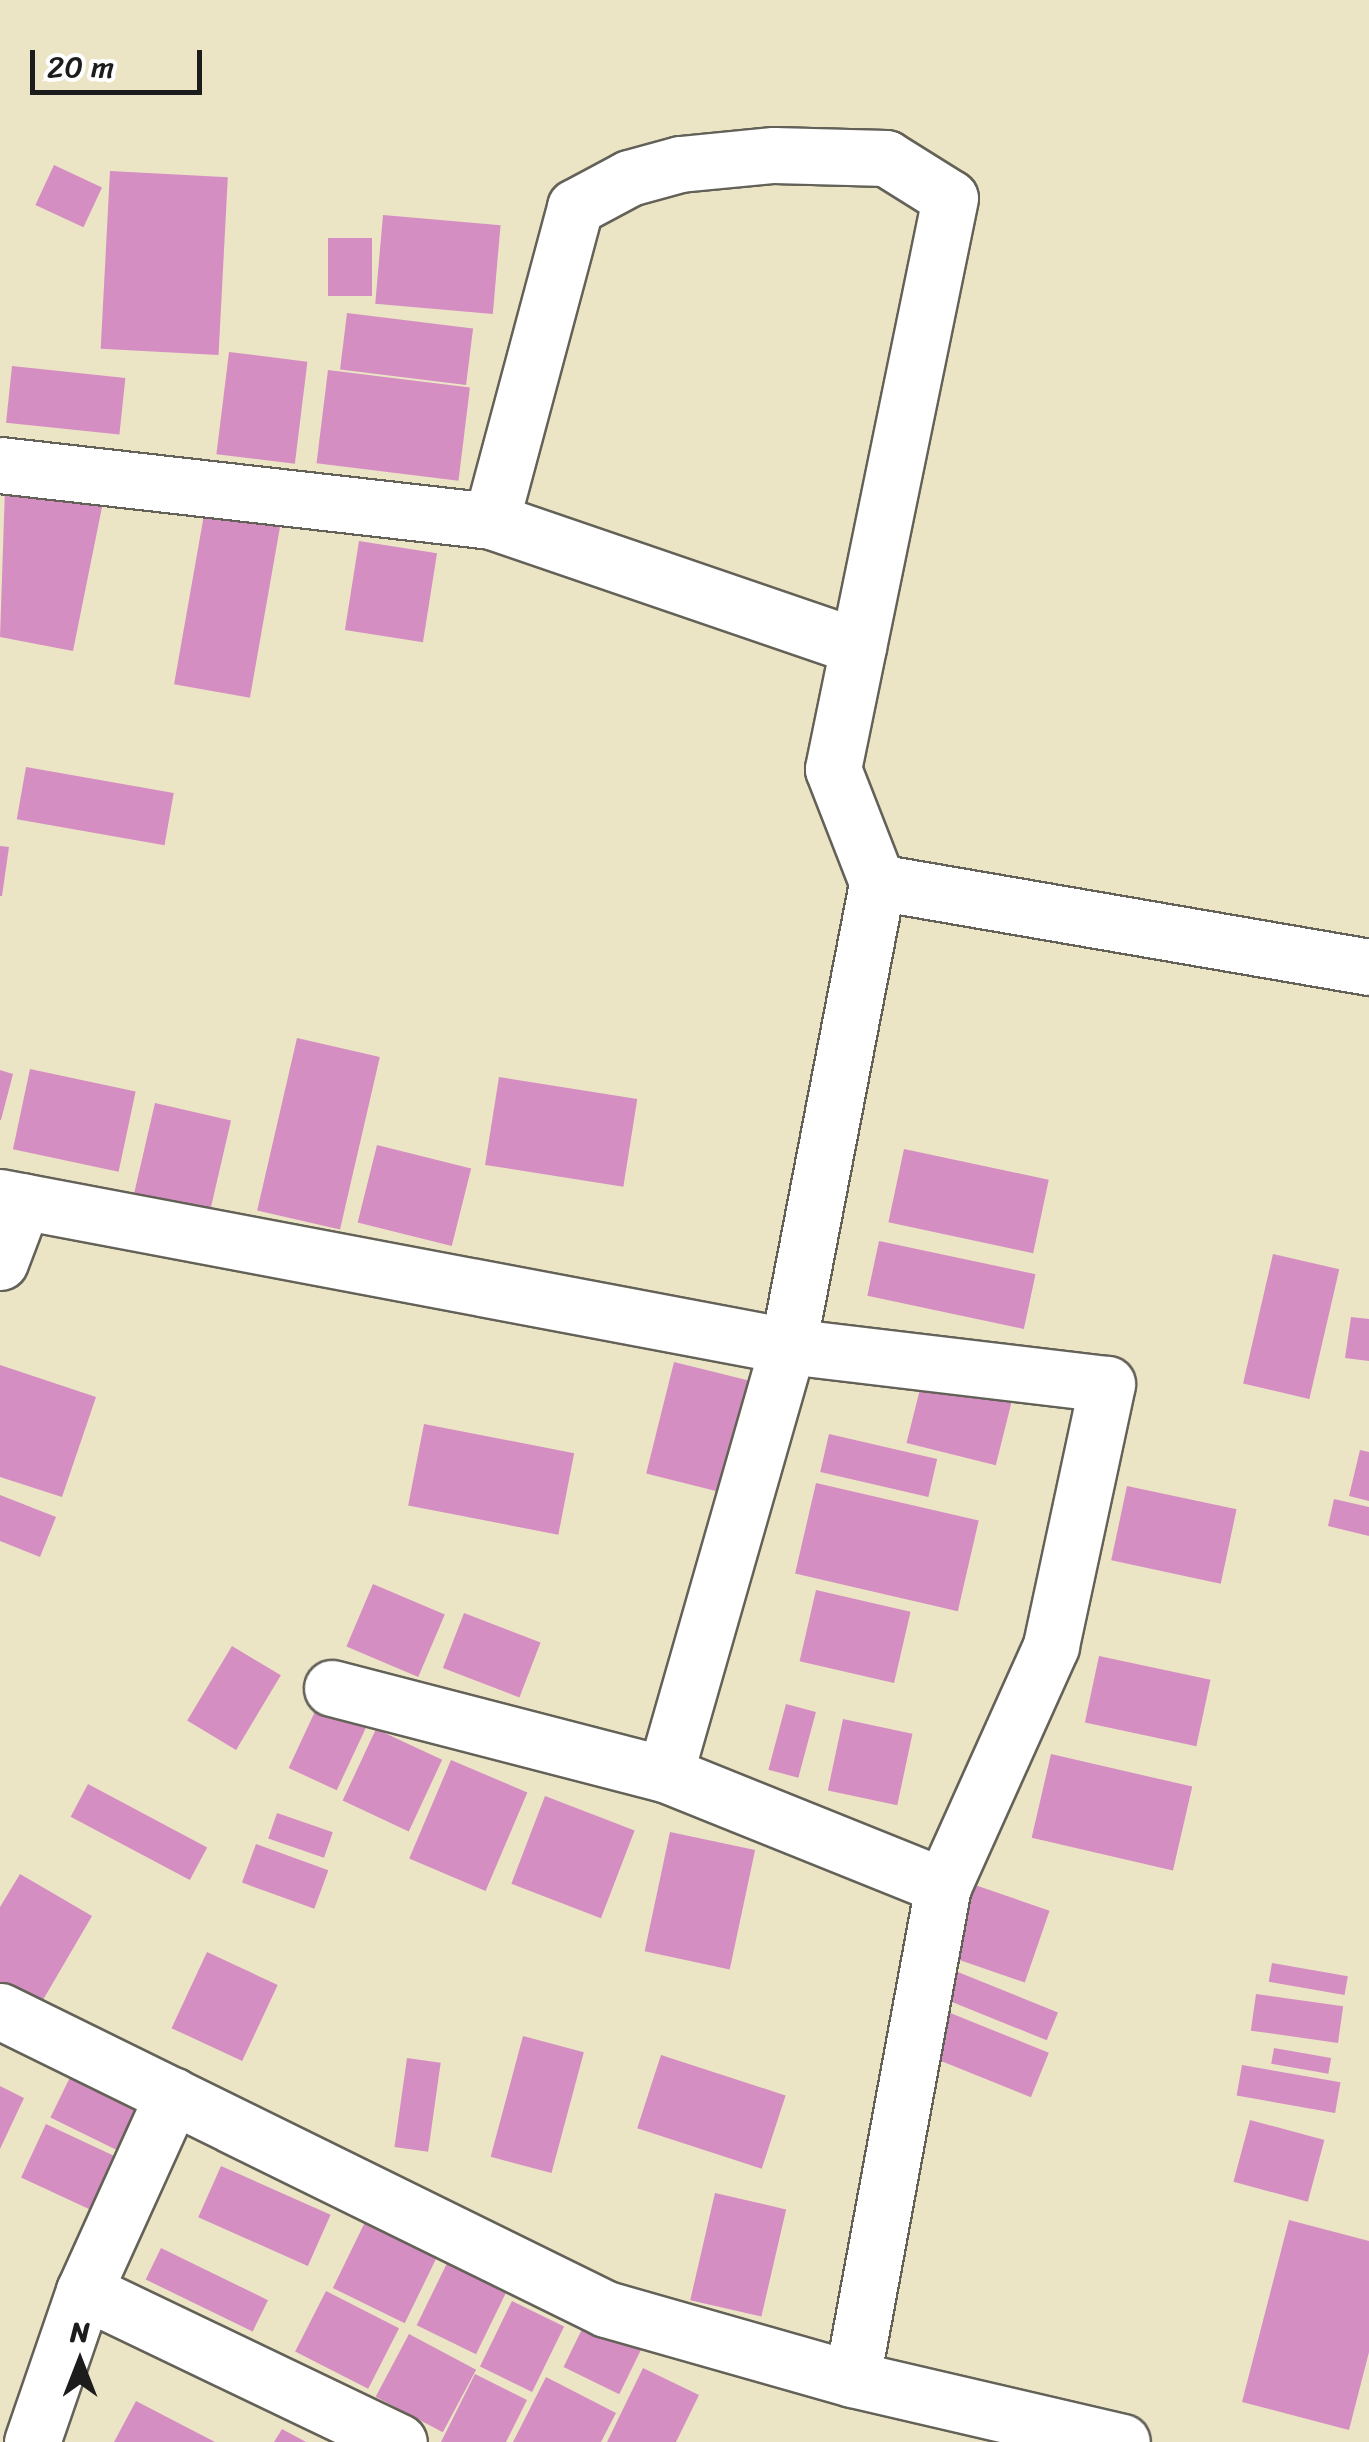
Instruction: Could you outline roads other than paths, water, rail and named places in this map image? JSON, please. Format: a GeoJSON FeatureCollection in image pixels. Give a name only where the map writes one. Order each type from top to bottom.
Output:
{"type":"FeatureCollection","features":[{"type":"Feature","properties":{"kind":"street"},"geometry":{"type":"LineString","coordinates":[[491,521],[575,208],[629,178],[680,164],[774,155],[886,158],[950,198],[833,769],[877,882],[788,1346],[665,1774]]}},
{"type":"Feature","properties":{"kind":"street"},"geometry":{"type":"LineString","coordinates":[[0,465],[491,521],[858,647]]}},
{"type":"Feature","properties":{"kind":"street"},"geometry":{"type":"LineString","coordinates":[[877,882],[1369,967]]}},
{"type":"Feature","properties":{"kind":"street"},"geometry":{"type":"LineString","coordinates":[[0,1262],[12,1199],[788,1346],[1107,1384],[1051,1646],[942,1886],[852,2379]]}},
{"type":"Feature","properties":{"kind":"street"},"geometry":{"type":"LineString","coordinates":[[332,1688],[665,1774],[942,1886]]}},
{"type":"Feature","properties":{"kind":"street"},"geometry":{"type":"LineString","coordinates":[[0,2011],[606,2309],[852,2379],[1122,2442]]}},
{"type":"Feature","properties":{"kind":"street"},"geometry":{"type":"LineString","coordinates":[[32,2442],[84,2291],[173,2095]]}},
{"type":"Feature","properties":{"kind":"street"},"geometry":{"type":"LineString","coordinates":[[84,2291],[399,2442]]}}]}
